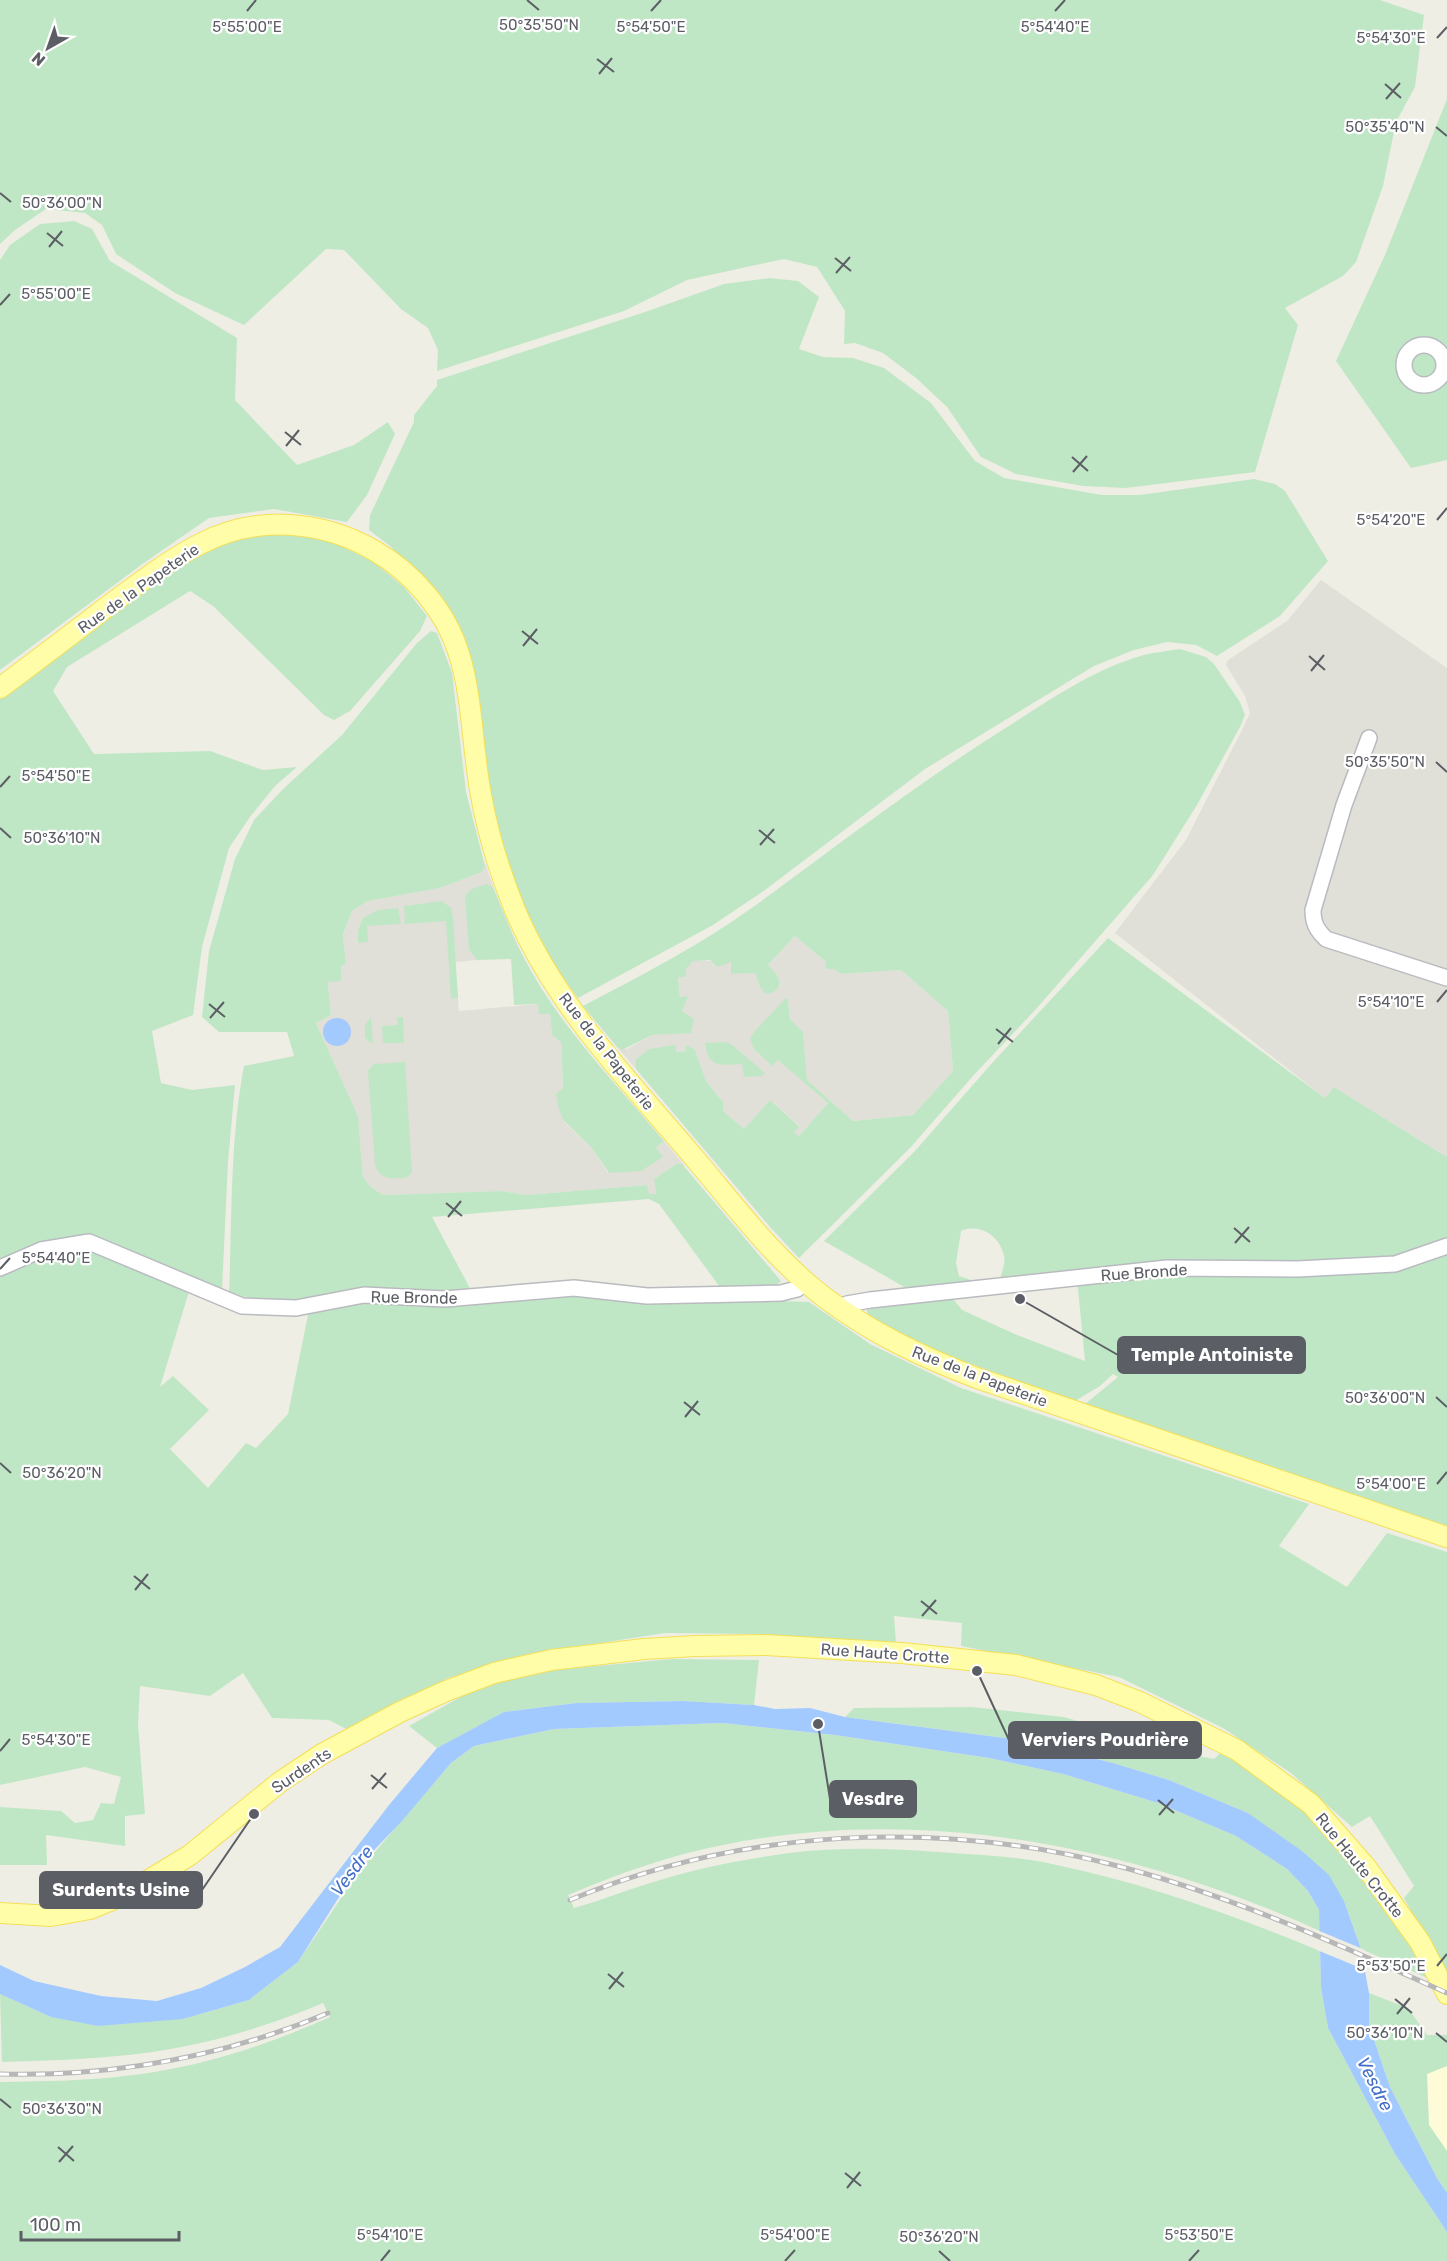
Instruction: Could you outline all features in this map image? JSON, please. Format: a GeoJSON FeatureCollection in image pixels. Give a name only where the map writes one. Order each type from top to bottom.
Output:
{"type":"FeatureCollection","features":[{"type":"Feature","properties":{"kind":"main road","name":"Rue de la Papeterie"},"geometry":{"type":"LineString","coordinates":[[0,688],[153,573],[205,541],[226,532],[276,525],[315,528],[354,539],[406,573],[431,600],[458,651],[468,699],[480,794],[489,834],[516,912],[550,977],[609,1057],[759,1234],[806,1282],[871,1329],[923,1357],[977,1378],[1447,1537]]}},
{"type":"Feature","properties":{"kind":"main road","name":"Rue Haute Crotte"},"geometry":{"type":"LineString","coordinates":[[446,1691],[494,1673],[552,1660],[644,1649],[766,1645],[902,1653],[1016,1665],[1096,1685],[1140,1702],[1237,1750],[1311,1804],[1366,1867],[1420,1942],[1447,1994]]}},
{"type":"Feature","properties":{"kind":"main road","name":"Surdents"},"geometry":{"type":"LineString","coordinates":[[0,1913],[51,1916],[90,1909],[126,1893],[190,1855],[280,1782],[322,1754],[400,1712],[446,1691]]}},
{"type":"Feature","properties":{"kind":"street"},"geometry":{"type":"LineString","coordinates":[[1369,738],[1344,805],[1313,910],[1313,920],[1317,930],[1326,939],[1447,978]]}},
{"type":"Feature","properties":{"kind":"street","name":"Rue Bronde"},"geometry":{"type":"LineString","coordinates":[[0,1268],[41,1250],[89,1242],[242,1306],[296,1308],[364,1295],[445,1299],[574,1288],[647,1296],[781,1293],[797,1289],[806,1282]]}},
{"type":"Feature","properties":{"kind":"street","name":"Rue Bronde"},"geometry":{"type":"LineString","coordinates":[[840,1308],[847,1304],[870,1300],[1167,1268],[1297,1269],[1395,1264],[1447,1246]]}},
{"type":"Feature","properties":{"kind":"shaded area"},"geometry":{"type":"Polygon","coordinates":[[[1321,580],[1447,668],[1447,1157],[1334,1087],[1325,1098],[1115,933],[1186,840],[1250,713],[1245,696],[1226,665],[1228,660],[1287,621],[1321,580]]]}},
{"type":"Feature","properties":{"kind":"shaded area"},"geometry":{"type":"Polygon","coordinates":[[[485,863],[494,889],[491,886],[469,950],[477,960],[455,962],[459,1011],[539,1004],[550,1014],[552,1035],[561,1042],[564,1122],[591,1147],[608,1173],[662,1157],[656,1148],[664,1141],[685,1166],[676,1164],[654,1179],[656,1194],[648,1194],[647,1185],[526,1195],[502,1191],[383,1195],[371,1187],[363,1177],[358,1116],[316,1023],[331,1015],[328,982],[341,966],[346,964],[343,936],[352,911],[368,901],[440,888],[482,872],[485,863]]]}},
{"type":"Feature","properties":{"kind":"shaded area"},"geometry":{"type":"Polygon","coordinates":[[[795,936],[840,974],[901,970],[948,1011],[953,1071],[913,1115],[853,1121],[807,1080],[803,1032],[790,1019],[788,1000],[753,1033],[754,1049],[772,1066],[778,1059],[828,1103],[799,1136],[794,1132],[799,1125],[770,1100],[744,1130],[723,1111],[720,1098],[706,1081],[695,1050],[675,1052],[675,1046],[649,1049],[635,1060],[636,1069],[617,1047],[627,1049],[652,1035],[691,1032],[682,1011],[687,997],[680,997],[678,977],[693,960],[731,962],[732,974],[762,972],[795,936]]]}},
{"type":"Feature","properties":{"kind":"shaded area"},"geometry":{"type":"Polygon","coordinates":[[[1447,2066],[1447,2151],[1429,2125],[1427,2073],[1447,2066]]]}},
{"type":"Feature","properties":{"kind":"green space"},"geometry":{"type":"Polygon","coordinates":[[[0,0],[1380,0],[1424,15],[1415,87],[1396,122],[1383,186],[1356,262],[1343,276],[1285,308],[1298,325],[1255,472],[1126,488],[1083,486],[1016,474],[981,457],[947,407],[916,378],[883,353],[855,343],[844,344],[845,311],[817,267],[784,259],[687,280],[624,311],[437,371],[438,350],[428,328],[401,309],[344,250],[326,249],[244,325],[175,293],[116,254],[102,225],[85,213],[46,209],[15,230],[0,244],[0,0]]]}},
{"type":"Feature","properties":{"kind":"green space"},"geometry":{"type":"Polygon","coordinates":[[[1447,99],[1447,460],[1411,468],[1336,361],[1385,255],[1447,99]]]}},
{"type":"Feature","properties":{"kind":"green space"},"geometry":{"type":"Polygon","coordinates":[[[74,221],[92,229],[110,261],[237,338],[235,400],[297,465],[354,445],[388,422],[395,434],[367,495],[347,522],[274,509],[209,518],[141,565],[0,670],[0,260],[10,245],[40,224],[74,221]]]}},
{"type":"Feature","properties":{"kind":"green space"},"geometry":{"type":"Polygon","coordinates":[[[769,278],[798,281],[819,297],[799,349],[823,357],[853,358],[884,368],[931,403],[975,461],[1004,478],[1102,495],[1140,495],[1254,479],[1275,484],[1285,491],[1328,561],[1280,616],[1217,656],[1196,645],[1167,642],[1134,650],[1094,666],[925,769],[765,890],[713,925],[578,998],[538,944],[506,870],[485,789],[467,644],[439,593],[389,545],[369,530],[370,515],[414,422],[414,415],[437,386],[437,380],[724,284],[769,278]]]}},
{"type":"Feature","properties":{"kind":"green space"},"geometry":{"type":"Polygon","coordinates":[[[258,533],[313,536],[332,542],[374,562],[404,587],[427,616],[420,631],[350,711],[334,720],[324,715],[213,606],[190,591],[67,667],[53,691],[94,754],[210,751],[263,770],[297,767],[275,786],[229,848],[202,947],[193,1015],[152,1031],[161,1083],[192,1090],[235,1085],[228,1162],[222,1291],[87,1237],[0,1265],[0,699],[167,574],[219,543],[258,533]]]}},
{"type":"Feature","properties":{"kind":"green space"},"geometry":{"type":"Polygon","coordinates":[[[431,631],[437,633],[452,673],[466,792],[485,866],[482,872],[440,888],[368,901],[352,911],[343,935],[346,964],[341,966],[341,981],[328,982],[331,1015],[316,1023],[358,1116],[363,1177],[371,1187],[383,1195],[502,1191],[526,1195],[647,1185],[649,1194],[656,1194],[654,1179],[676,1164],[682,1164],[781,1281],[771,1291],[722,1290],[659,1204],[649,1199],[432,1217],[473,1294],[308,1304],[229,1295],[234,1151],[244,1066],[294,1056],[287,1032],[219,1032],[202,1017],[209,951],[235,859],[254,820],[283,789],[342,735],[417,643],[431,631]]]}},
{"type":"Feature","properties":{"kind":"green space"},"geometry":{"type":"Polygon","coordinates":[[[1180,649],[1206,657],[1214,664],[1240,702],[1245,715],[1197,805],[1153,875],[1037,1008],[972,1077],[911,1147],[799,1258],[636,1069],[635,1060],[649,1049],[675,1045],[676,1052],[686,1051],[686,1045],[695,1050],[706,1081],[723,1102],[723,1111],[744,1129],[770,1100],[799,1126],[794,1132],[799,1136],[828,1103],[778,1060],[772,1066],[754,1049],[750,1039],[786,998],[790,1019],[803,1032],[807,1080],[853,1121],[913,1115],[953,1071],[948,1011],[901,970],[840,974],[834,969],[826,969],[826,962],[795,936],[768,965],[779,981],[778,988],[769,994],[762,990],[755,973],[731,974],[731,962],[718,967],[710,960],[693,961],[686,969],[686,977],[678,977],[680,997],[688,996],[682,1011],[694,1019],[691,1033],[652,1035],[622,1050],[583,1006],[714,933],[940,771],[1054,697],[1089,677],[1125,661],[1148,654],[1180,649]]]}},
{"type":"Feature","properties":{"kind":"green space"},"geometry":{"type":"Polygon","coordinates":[[[486,884],[494,889],[523,956],[553,1006],[588,1052],[664,1141],[656,1148],[663,1157],[641,1171],[609,1173],[591,1147],[564,1121],[556,1094],[563,1088],[561,1042],[552,1035],[550,1014],[539,1014],[538,1004],[514,1005],[511,959],[477,960],[469,950],[465,896],[472,889],[486,884]]]}},
{"type":"Feature","properties":{"kind":"green space"},"geometry":{"type":"Polygon","coordinates":[[[442,901],[451,908],[453,919],[458,998],[451,999],[446,921],[405,924],[404,906],[442,901]]]}},
{"type":"Feature","properties":{"kind":"green space"},"geometry":{"type":"Polygon","coordinates":[[[398,908],[401,924],[367,926],[368,942],[358,943],[358,931],[363,918],[378,910],[398,908]]]}},
{"type":"Feature","properties":{"kind":"green space"},"geometry":{"type":"Polygon","coordinates":[[[1108,938],[1325,1098],[1334,1087],[1447,1157],[1447,1242],[1397,1257],[1000,1280],[1004,1265],[1002,1249],[994,1237],[988,1233],[968,1229],[961,1231],[956,1263],[959,1276],[971,1280],[972,1285],[913,1292],[824,1241],[914,1152],[993,1062],[1108,938]]]}},
{"type":"Feature","properties":{"kind":"green space"},"geometry":{"type":"Polygon","coordinates":[[[371,1017],[373,1044],[365,1038],[365,1025],[371,1017]]]}},
{"type":"Feature","properties":{"kind":"green space"},"geometry":{"type":"Polygon","coordinates":[[[397,1017],[403,1017],[404,1043],[383,1043],[382,1026],[398,1025],[397,1017]]]}},
{"type":"Feature","properties":{"kind":"green space"},"geometry":{"type":"Polygon","coordinates":[[[705,1043],[731,1044],[765,1073],[762,1076],[744,1077],[742,1064],[722,1065],[713,1061],[709,1057],[705,1043]]]}},
{"type":"Feature","properties":{"kind":"green space"},"geometry":{"type":"Polygon","coordinates":[[[405,1062],[412,1172],[406,1178],[392,1178],[380,1174],[375,1165],[368,1071],[374,1064],[405,1062]]]}},
{"type":"Feature","properties":{"kind":"green space"},"geometry":{"type":"Polygon","coordinates":[[[92,1248],[191,1285],[160,1387],[173,1376],[209,1410],[170,1449],[208,1488],[246,1443],[256,1448],[288,1414],[309,1310],[367,1299],[475,1304],[569,1293],[809,1302],[870,1344],[961,1388],[1309,1504],[1279,1546],[1347,1587],[1387,1533],[1447,1552],[1447,1976],[1404,1898],[1414,1886],[1370,1816],[1352,1827],[1291,1773],[1223,1728],[1119,1677],[961,1646],[962,1623],[894,1616],[896,1643],[757,1634],[665,1633],[529,1654],[448,1678],[350,1731],[329,1720],[272,1718],[243,1673],[210,1696],[140,1686],[138,1724],[145,1814],[125,1816],[125,1846],[46,1835],[47,1865],[0,1865],[0,1807],[61,1811],[75,1823],[93,1820],[101,1803],[114,1804],[121,1777],[85,1767],[0,1785],[0,1276],[35,1257],[92,1248]]]}},
{"type":"Feature","properties":{"kind":"green space"},"geometry":{"type":"Polygon","coordinates":[[[1447,1250],[1447,1530],[1085,1404],[1118,1377],[1113,1374],[1100,1386],[1075,1401],[937,1352],[868,1316],[866,1306],[950,1295],[962,1310],[1017,1335],[1085,1361],[1077,1279],[1195,1272],[1299,1274],[1447,1250]]]}},
{"type":"Feature","properties":{"kind":"green space"},"geometry":{"type":"Polygon","coordinates":[[[672,1659],[759,1660],[754,1705],[683,1701],[576,1703],[505,1712],[437,1748],[409,1726],[478,1687],[543,1671],[672,1659]]]}},
{"type":"Feature","properties":{"kind":"green space"},"geometry":{"type":"Polygon","coordinates":[[[972,1707],[1064,1717],[1214,1759],[1222,1751],[1284,1795],[1323,1829],[1374,1891],[1432,1980],[1361,1949],[1344,1901],[1248,1813],[1169,1780],[1113,1763],[1020,1740],[845,1717],[854,1708],[972,1707]]]}},
{"type":"Feature","properties":{"kind":"green space"},"geometry":{"type":"Polygon","coordinates":[[[723,1723],[835,1735],[989,1758],[1063,1774],[1158,1803],[1236,1836],[1287,1869],[1308,1891],[1319,1910],[1320,1931],[1250,1902],[1177,1876],[1103,1856],[1028,1841],[952,1832],[875,1829],[799,1833],[683,1854],[568,1895],[574,1908],[676,1875],[740,1861],[827,1850],[902,1850],[1010,1857],[1087,1872],[1188,1901],[1320,1951],[1321,1988],[1328,2028],[1395,2154],[1447,2232],[1447,2261],[0,2261],[0,2082],[100,2078],[158,2071],[208,2061],[258,2046],[330,2017],[323,2003],[252,2029],[179,2048],[66,2060],[2,2062],[0,1994],[51,2017],[183,2019],[249,2000],[298,1962],[362,1867],[451,1763],[474,1746],[554,1729],[723,1723]]]}},
{"type":"Feature","properties":{"kind":"green space"},"geometry":{"type":"Polygon","coordinates":[[[1369,1993],[1408,2008],[1427,2035],[1447,2035],[1447,2066],[1427,2074],[1429,2125],[1447,2151],[1447,2193],[1390,2087],[1369,2025],[1369,1993]]]}},
{"type":"Feature","properties":{"kind":"water"},"geometry":{"type":"Polygon","coordinates":[[[337,1018],[347,1022],[351,1032],[347,1042],[337,1046],[327,1042],[323,1032],[327,1022],[337,1018]]]}},
{"type":"Feature","properties":{"kind":"water"},"geometry":{"type":"Polygon","coordinates":[[[683,1701],[754,1705],[775,1709],[810,1708],[845,1717],[1020,1740],[1113,1763],[1169,1780],[1248,1813],[1302,1851],[1329,1875],[1344,1901],[1361,1949],[1369,1993],[1369,2025],[1390,2087],[1447,2193],[1447,2232],[1395,2154],[1328,2028],[1321,1988],[1319,1910],[1308,1891],[1287,1869],[1236,1836],[1158,1803],[1063,1774],[989,1758],[835,1735],[723,1723],[554,1729],[474,1746],[451,1763],[402,1821],[358,1867],[298,1962],[249,2000],[183,2019],[98,2026],[51,2017],[0,1994],[0,1965],[34,1981],[101,1996],[157,2001],[201,1988],[280,1947],[389,1805],[437,1748],[504,1712],[576,1703],[683,1701]]]}},
{"type":"Feature","properties":{"kind":"pier"},"geometry":{"type":"Polygon","coordinates":[[[1317,1930],[1365,1950],[1368,1971],[1317,1950],[1317,1930]]]}},
{"type":"Feature","properties":{"kind":"railway"},"geometry":{"type":"LineString","coordinates":[[570,1900],[636,1876],[704,1858],[772,1845],[841,1838],[911,1837],[980,1841],[1050,1851],[1160,1878],[1285,1923],[1447,1993]]}},
{"type":"Feature","properties":{"kind":"railway"},"geometry":{"type":"LineString","coordinates":[[0,2074],[84,2072],[167,2061],[248,2042],[328,2013]]}},
{"type":"Feature","properties":{"kind":"place","name":"Temple Antoiniste"},"geometry":{"type":"Point","coordinates":[1020,1299]}},
{"type":"Feature","properties":{"kind":"place","name":"Verviers Poudrière"},"geometry":{"type":"Point","coordinates":[977,1671]}},
{"type":"Feature","properties":{"kind":"place","name":"Vesdre"},"geometry":{"type":"Point","coordinates":[818,1724]}},
{"type":"Feature","properties":{"kind":"place","name":"Surdents Usine"},"geometry":{"type":"Point","coordinates":[254,1814]}}]}
